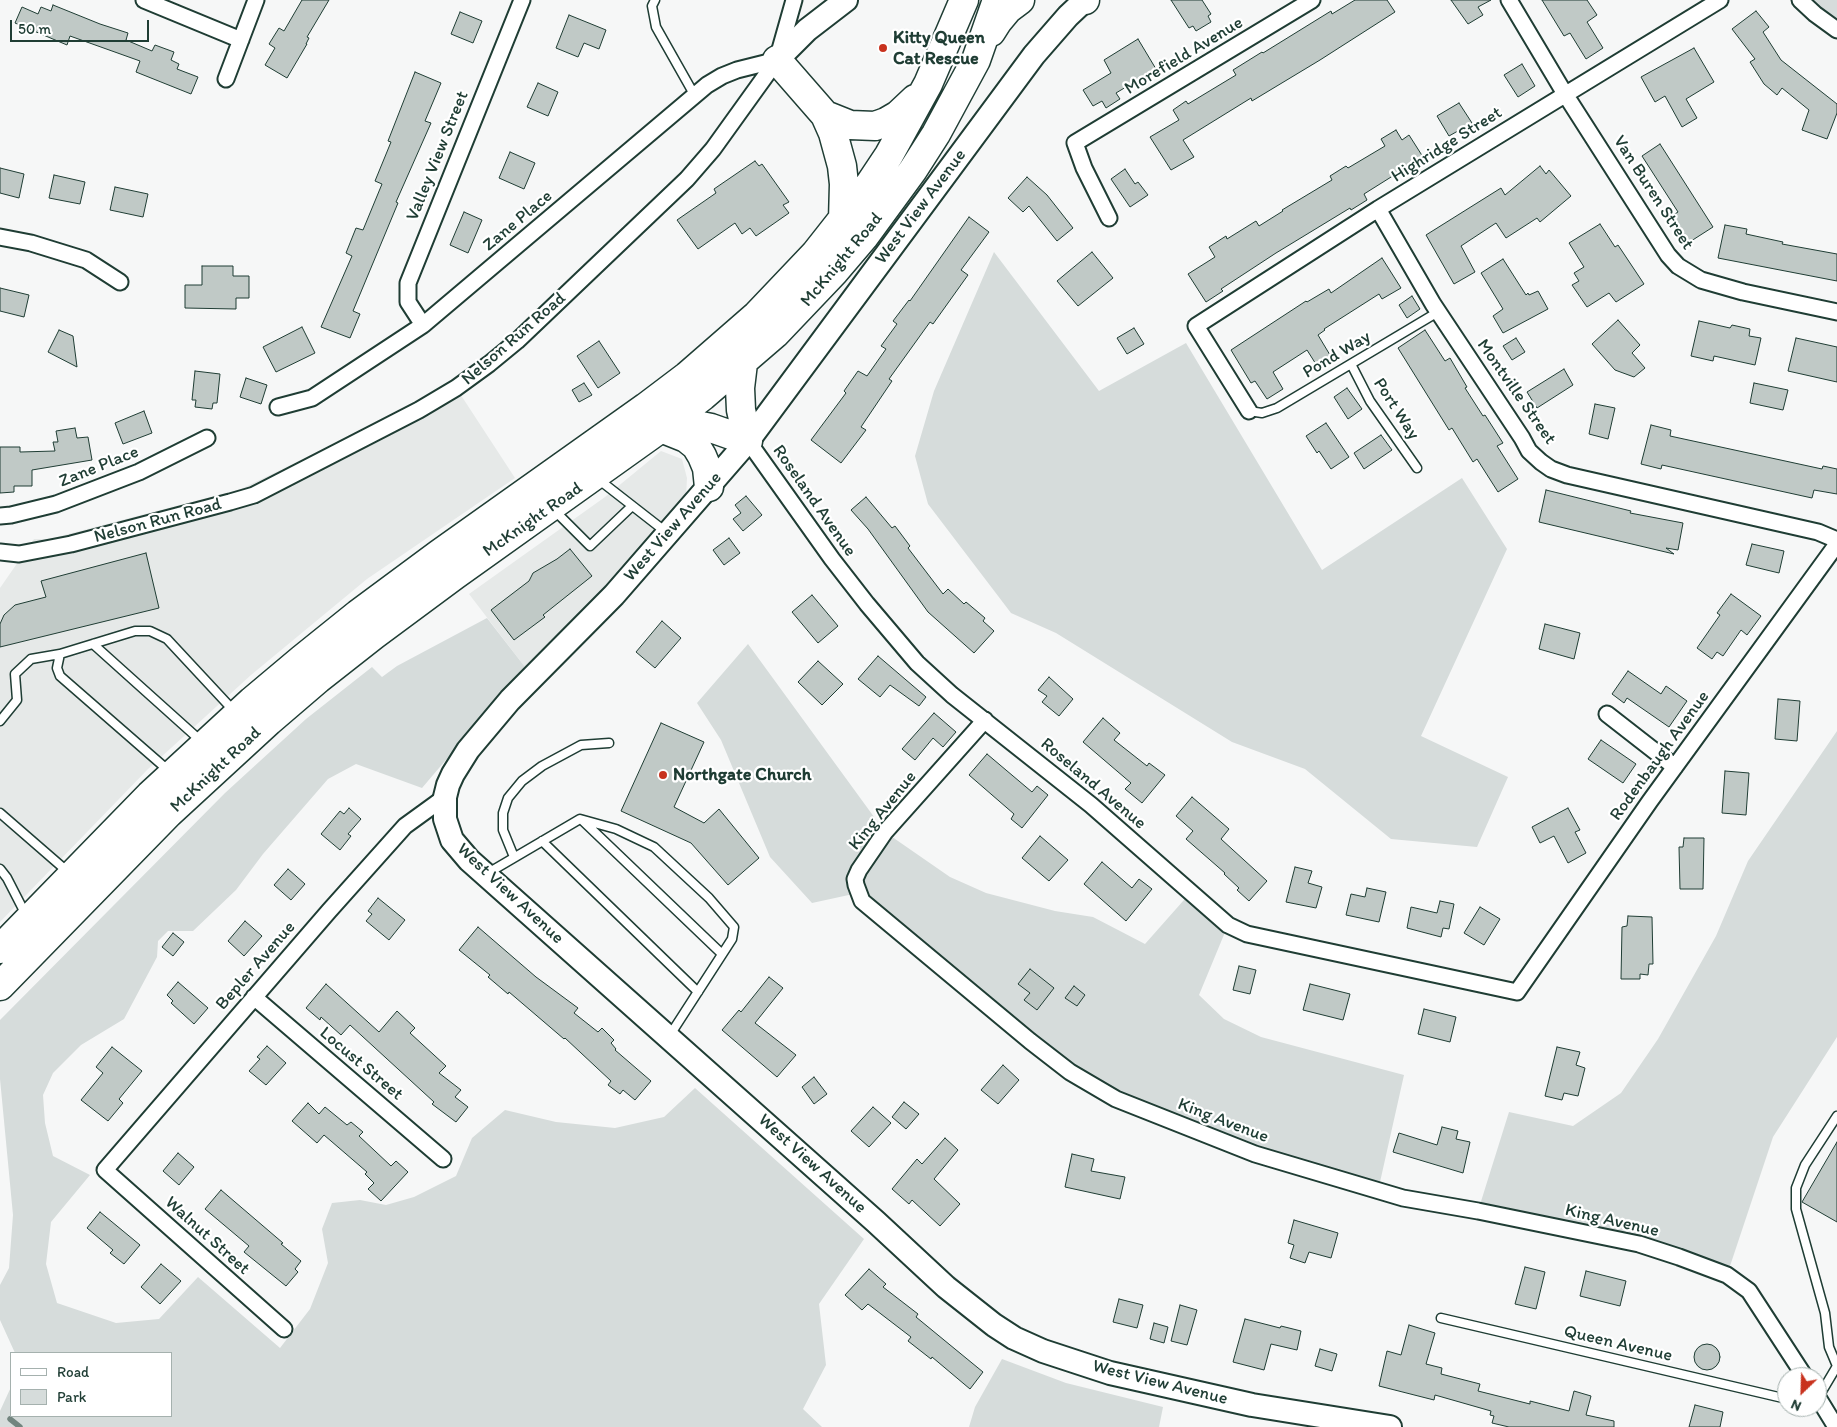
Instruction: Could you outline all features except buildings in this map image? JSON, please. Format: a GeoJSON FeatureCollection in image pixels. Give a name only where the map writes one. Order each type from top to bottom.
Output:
{"type":"FeatureCollection","features":[{"type":"Feature","properties":{"kind":"highway","name":"McKnight Road"},"geometry":{"type":"LineString","coordinates":[[0,949],[172,774],[237,714],[358,614],[687,376],[757,315],[792,279],[843,221],[889,155],[928,84],[964,0]]}},
{"type":"Feature","properties":{"kind":"highway","name":"McKnight Road"},"geometry":{"type":"LineString","coordinates":[[0,986],[169,813],[269,721],[374,635],[661,428],[743,363],[806,303],[864,237],[913,170],[936,134],[976,60],[997,0]]}},
{"type":"Feature","properties":{"kind":"highway"},"geometry":{"type":"LineString","coordinates":[[976,60],[998,21],[1008,9],[1020,0]]}},
{"type":"Feature","properties":{"kind":"highway"},"geometry":{"type":"LineString","coordinates":[[778,60],[826,115],[836,141],[842,166],[844,184],[843,221]]}},
{"type":"Feature","properties":{"kind":"highway"},"geometry":{"type":"LineString","coordinates":[[826,115],[850,125],[874,126],[898,115],[928,84]]}},
{"type":"Feature","properties":{"kind":"highway"},"geometry":{"type":"LineString","coordinates":[[743,363],[740,388],[741,410],[748,441]]}},
{"type":"Feature","properties":{"kind":"highway"},"geometry":{"type":"LineString","coordinates":[[661,428],[696,425],[711,428],[748,441]]}},
{"type":"Feature","properties":{"kind":"highway"},"geometry":{"type":"LineString","coordinates":[[661,428],[686,438],[696,446],[707,468],[709,487]]}},
{"type":"Feature","properties":{"kind":"street"},"geometry":{"type":"LineString","coordinates":[[144,0],[241,40]]}},
{"type":"Feature","properties":{"kind":"street"},"geometry":{"type":"LineString","coordinates":[[226,79],[256,0]]}},
{"type":"Feature","properties":{"kind":"street","name":"Valley View Street"},"geometry":{"type":"LineString","coordinates":[[423,325],[408,302],[408,283],[522,0]]}},
{"type":"Feature","properties":{"kind":"street"},"geometry":{"type":"LineString","coordinates":[[778,60],[794,0]]}},
{"type":"Feature","properties":{"kind":"street","name":"Nelson Run Road"},"geometry":{"type":"LineString","coordinates":[[0,552],[19,554],[71,544],[254,494],[419,410],[456,388],[517,341],[687,179],[713,149],[778,60],[807,30],[846,0]]}},
{"type":"Feature","properties":{"kind":"street","name":"West View Avenue"},"geometry":{"type":"LineString","coordinates":[[1085,0],[1068,16],[1034,55],[748,441],[614,595],[510,700],[487,726],[453,774],[445,797],[445,819],[452,840],[486,874],[876,1222],[946,1288],[1014,1338],[1043,1352],[1110,1373],[1252,1405],[1390,1427]]}},
{"type":"Feature","properties":{"kind":"street","name":"Morefield Avenue"},"geometry":{"type":"LineString","coordinates":[[1108,218],[1084,168],[1075,143],[1312,0]]}},
{"type":"Feature","properties":{"kind":"street","name":"Van Buren Street"},"geometry":{"type":"LineString","coordinates":[[1509,0],[1668,255],[1678,266],[1701,280],[1743,292],[1837,312]]}},
{"type":"Feature","properties":{"kind":"street","name":"Highridge Street"},"geometry":{"type":"LineString","coordinates":[[1249,411],[1196,326],[1378,210],[1720,0]]}},
{"type":"Feature","properties":{"kind":"street"},"geometry":{"type":"LineString","coordinates":[[1800,0],[1837,30]]}},
{"type":"Feature","properties":{"kind":"street","name":"Zane Place"},"geometry":{"type":"LineString","coordinates":[[278,407],[312,398],[423,325],[695,96],[722,76],[737,70],[778,60]]}},
{"type":"Feature","properties":{"kind":"street","name":"Montville Street"},"geometry":{"type":"LineString","coordinates":[[1378,210],[1438,312],[1529,451],[1552,469],[1567,475],[1818,532],[1837,540]]}},
{"type":"Feature","properties":{"kind":"street"},"geometry":{"type":"LineString","coordinates":[[0,237],[32,243],[86,260],[120,282]]}},
{"type":"Feature","properties":{"kind":"street","name":"Zane Place"},"geometry":{"type":"LineString","coordinates":[[0,516],[56,504],[139,472],[208,438]]}},
{"type":"Feature","properties":{"kind":"street","name":"Roseland Avenue"},"geometry":{"type":"LineString","coordinates":[[748,441],[832,559],[901,646],[933,678],[1091,804],[1228,925],[1237,930],[1517,992]]}},
{"type":"Feature","properties":{"kind":"street","name":"Rodenbaugh Avenue"},"geometry":{"type":"LineString","coordinates":[[1517,992],[1675,766],[1837,544]]}},
{"type":"Feature","properties":{"kind":"street"},"geometry":{"type":"LineString","coordinates":[[1607,714],[1675,766]]}},
{"type":"Feature","properties":{"kind":"street","name":"King Avenue"},"geometry":{"type":"LineString","coordinates":[[985,720],[885,832],[859,870],[856,885],[862,901],[1030,1041],[1070,1072],[1116,1099],[1255,1154],[1403,1198],[1478,1211],[1639,1244],[1679,1256],[1727,1275],[1749,1291],[1798,1367]]}},
{"type":"Feature","properties":{"kind":"street","name":"Bepler Avenue"},"geometry":{"type":"LineString","coordinates":[[105,1170],[328,911],[405,826],[445,797]]}},
{"type":"Feature","properties":{"kind":"street","name":"Locust Street"},"geometry":{"type":"LineString","coordinates":[[254,997],[443,1159]]}},
{"type":"Feature","properties":{"kind":"street","name":"Walnut Street"},"geometry":{"type":"LineString","coordinates":[[105,1170],[284,1329]]}},
{"type":"Feature","properties":{"kind":"street"},"geometry":{"type":"LineString","coordinates":[[1827,1412],[1836,1427]]}},
{"type":"Feature","properties":{"kind":"lane"},"geometry":{"type":"LineString","coordinates":[[654,0],[652,6],[656,28],[695,96]]}},
{"type":"Feature","properties":{"kind":"lane","name":"Pond Way"},"geometry":{"type":"LineString","coordinates":[[1249,411],[1262,413],[1277,408],[1438,312]]}},
{"type":"Feature","properties":{"kind":"lane","name":"Port Way"},"geometry":{"type":"LineString","coordinates":[[1351,364],[1370,401],[1417,468]]}},
{"type":"Feature","properties":{"kind":"lane"},"geometry":{"type":"LineString","coordinates":[[594,476],[668,534]]}},
{"type":"Feature","properties":{"kind":"lane"},"geometry":{"type":"LineString","coordinates":[[551,507],[590,546],[632,506]]}},
{"type":"Feature","properties":{"kind":"lane"},"geometry":{"type":"LineString","coordinates":[[0,721],[17,700],[15,674],[31,659],[60,654],[135,631],[150,630],[167,639],[237,714]]}},
{"type":"Feature","properties":{"kind":"lane"},"geometry":{"type":"LineString","coordinates":[[93,644],[204,744]]}},
{"type":"Feature","properties":{"kind":"lane"},"geometry":{"type":"LineString","coordinates":[[60,654],[57,668],[60,676],[172,774]]}},
{"type":"Feature","properties":{"kind":"lane"},"geometry":{"type":"LineString","coordinates":[[514,857],[503,830],[503,813],[508,798],[522,781],[542,766],[581,744],[609,743]]}},
{"type":"Feature","properties":{"kind":"lane"},"geometry":{"type":"LineString","coordinates":[[0,813],[72,875]]}},
{"type":"Feature","properties":{"kind":"lane"},"geometry":{"type":"LineString","coordinates":[[486,874],[580,819],[616,830],[654,846],[708,898],[734,927],[734,934],[669,1037]]}},
{"type":"Feature","properties":{"kind":"lane"},"geometry":{"type":"LineString","coordinates":[[580,819],[722,954]]}},
{"type":"Feature","properties":{"kind":"lane"},"geometry":{"type":"LineString","coordinates":[[542,841],[698,992]]}},
{"type":"Feature","properties":{"kind":"lane"},"geometry":{"type":"LineString","coordinates":[[0,871],[8,878],[28,920]]}},
{"type":"Feature","properties":{"kind":"lane"},"geometry":{"type":"LineString","coordinates":[[1827,1382],[1837,1366],[1828,1347],[1825,1313],[1796,1209],[1796,1188],[1805,1165],[1837,1116]]}},
{"type":"Feature","properties":{"kind":"lane","name":"Queen Avenue"},"geometry":{"type":"LineString","coordinates":[[1441,1318],[1777,1397]]}},
{"type":"Feature","properties":{"kind":"shaded area"},"geometry":{"type":"Polygon","coordinates":[[[453,383],[515,478],[367,579],[251,675],[148,769],[0,922],[0,588],[34,539],[49,539],[241,489],[453,383]]]}},
{"type":"Feature","properties":{"kind":"shaded area"},"geometry":{"type":"Polygon","coordinates":[[[661,451],[682,459],[687,478],[686,497],[594,601],[525,667],[469,594],[605,497],[661,451]]]}},
{"type":"Feature","properties":{"kind":"green space"},"geometry":{"type":"Polygon","coordinates":[[[1800,0],[1837,0],[1837,30],[1800,0]]]}},
{"type":"Feature","properties":{"kind":"green space"},"geometry":{"type":"Polygon","coordinates":[[[994,252],[1099,391],[1186,343],[1322,570],[1462,478],[1507,549],[1421,736],[1508,777],[1477,847],[1391,839],[1305,769],[1232,742],[1056,633],[1011,613],[928,504],[915,456],[934,391],[994,252]]]}},
{"type":"Feature","properties":{"kind":"green space"},"geometry":{"type":"Polygon","coordinates":[[[487,618],[525,667],[422,788],[356,764],[328,779],[263,854],[236,890],[193,931],[168,931],[158,941],[157,957],[124,1019],[81,1045],[53,1073],[43,1095],[45,1123],[53,1156],[90,1175],[51,1222],[46,1264],[57,1303],[116,1323],[159,1319],[198,1277],[280,1348],[310,1309],[328,1263],[322,1229],[332,1203],[360,1200],[386,1205],[414,1197],[456,1176],[472,1138],[505,1110],[556,1122],[615,1128],[664,1117],[695,1088],[864,1239],[819,1304],[826,1365],[803,1409],[822,1427],[0,1427],[0,1411],[10,1389],[10,1417],[172,1417],[172,1352],[15,1352],[0,1320],[0,1285],[9,1268],[13,1215],[0,1079],[0,1020],[225,793],[306,719],[372,667],[382,677],[397,666],[487,618]]]}},
{"type":"Feature","properties":{"kind":"green space"},"geometry":{"type":"Polygon","coordinates":[[[748,644],[885,832],[950,877],[986,893],[1055,911],[1093,917],[1145,944],[1191,892],[1228,925],[1199,995],[1224,1019],[1261,1037],[1404,1075],[1378,1191],[1316,1173],[1070,1072],[858,893],[812,903],[770,857],[721,740],[697,703],[748,644]]]}},
{"type":"Feature","properties":{"kind":"green space"},"geometry":{"type":"Polygon","coordinates":[[[1837,731],[1837,1037],[1773,1137],[1727,1275],[1679,1257],[1478,1211],[1509,1112],[1573,1126],[1621,1093],[1658,1039],[1716,936],[1748,861],[1837,731]]]}},
{"type":"Feature","properties":{"kind":"green space"},"geometry":{"type":"Polygon","coordinates":[[[1002,1359],[1066,1383],[1163,1407],[1159,1427],[969,1427],[975,1407],[1002,1359]]]}},
{"type":"Feature","properties":{"kind":"waterway"},"geometry":{"type":"LineString","coordinates":[[10,1419],[20,1427]]}},
{"type":"Feature","properties":{"kind":"place","name":"Kitty Queen Cat Rescue"},"geometry":{"type":"Point","coordinates":[883,48]}},
{"type":"Feature","properties":{"kind":"place","name":"Northgate Church"},"geometry":{"type":"Point","coordinates":[663,775]}}]}
